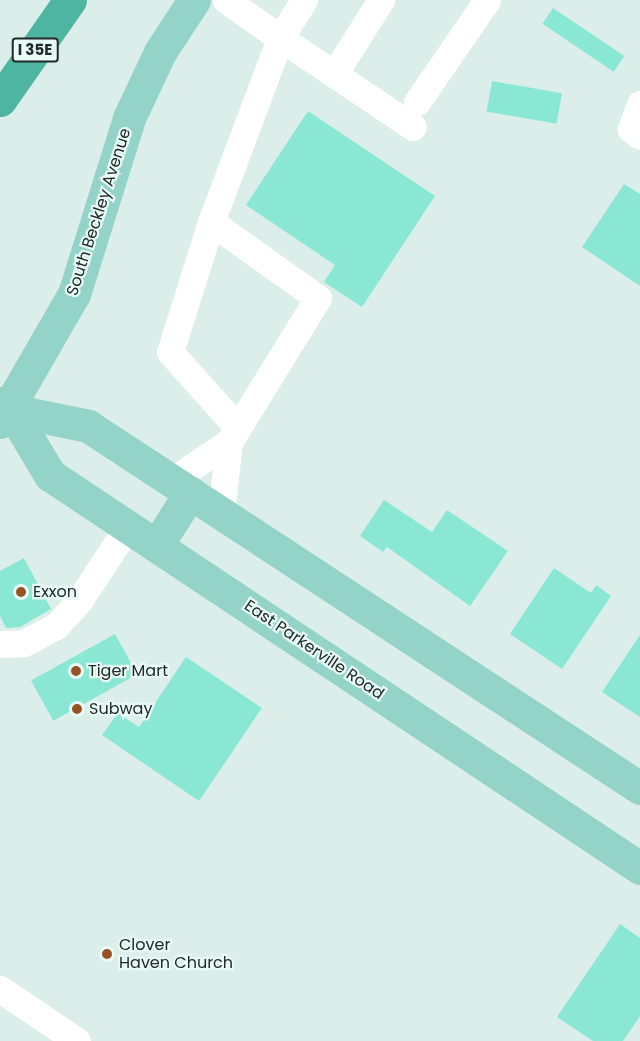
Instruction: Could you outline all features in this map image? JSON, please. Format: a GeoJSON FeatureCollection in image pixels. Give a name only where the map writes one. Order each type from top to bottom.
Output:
{"type":"FeatureCollection","features":[{"type":"Feature","properties":{"kind":"highway","name":"I 35E"},"geometry":{"type":"LineString","coordinates":[[0,100],[70,0]]}},
{"type":"Feature","properties":{"kind":"main road","name":"South Beckley Avenue"},"geometry":{"type":"LineString","coordinates":[[4,411],[74,294],[129,118],[160,52],[194,0]]}},
{"type":"Feature","properties":{"kind":"main road"},"geometry":{"type":"LineString","coordinates":[[4,411],[88,426],[640,789]]}},
{"type":"Feature","properties":{"kind":"main road","name":"East Parkerville Road"},"geometry":{"type":"LineString","coordinates":[[4,411],[50,475],[640,868]]}},
{"type":"Feature","properties":{"kind":"main road"},"geometry":{"type":"LineString","coordinates":[[157,545],[180,487]]}},
{"type":"Feature","properties":{"kind":"street"},"geometry":{"type":"LineString","coordinates":[[226,0],[334,74],[415,115],[486,0]]}},
{"type":"Feature","properties":{"kind":"street"},"geometry":{"type":"LineString","coordinates":[[221,513],[233,435],[170,352],[211,222],[280,38],[304,0]]}},
{"type":"Feature","properties":{"kind":"street"},"geometry":{"type":"LineString","coordinates":[[334,74],[381,0]]}},
{"type":"Feature","properties":{"kind":"street"},"geometry":{"type":"LineString","coordinates":[[180,487],[233,435],[318,298],[211,222]]}},
{"type":"Feature","properties":{"kind":"street"},"geometry":{"type":"LineString","coordinates":[[0,645],[24,643],[56,626],[79,602],[128,526]]}},
{"type":"Feature","properties":{"kind":"street"},"geometry":{"type":"LineString","coordinates":[[0,989],[77,1041]]}},
{"type":"Feature","properties":{"kind":"building"},"geometry":{"type":"Polygon","coordinates":[[[553,8],[624,56],[614,72],[542,24],[553,8]]]}},
{"type":"Feature","properties":{"kind":"building"},"geometry":{"type":"Polygon","coordinates":[[[492,81],[562,93],[557,124],[487,112],[492,81]]]}},
{"type":"Feature","properties":{"kind":"building"},"geometry":{"type":"Polygon","coordinates":[[[308,111],[435,196],[362,307],[324,282],[335,265],[246,205],[308,111]]]}},
{"type":"Feature","properties":{"kind":"building"},"geometry":{"type":"Polygon","coordinates":[[[624,184],[640,194],[640,286],[582,247],[624,184]]]}},
{"type":"Feature","properties":{"kind":"building"},"geometry":{"type":"Polygon","coordinates":[[[384,500],[432,532],[447,510],[508,551],[470,606],[387,547],[383,552],[360,536],[384,500]]]}},
{"type":"Feature","properties":{"kind":"building","name":"Exxon"},"geometry":{"type":"Polygon","coordinates":[[[24,558],[51,609],[20,627],[6,628],[0,616],[0,571],[24,558]]]}},
{"type":"Feature","properties":{"kind":"building"},"geometry":{"type":"Polygon","coordinates":[[[554,568],[591,593],[596,585],[611,596],[562,669],[510,634],[554,568]]]}},
{"type":"Feature","properties":{"kind":"building"},"geometry":{"type":"Polygon","coordinates":[[[115,634],[137,674],[53,721],[31,681],[115,634]]]}},
{"type":"Feature","properties":{"kind":"building"},"geometry":{"type":"Polygon","coordinates":[[[640,635],[640,717],[602,692],[640,635]]]}},
{"type":"Feature","properties":{"kind":"building"},"geometry":{"type":"Polygon","coordinates":[[[186,657],[262,708],[199,801],[102,735],[118,713],[139,727],[186,657]]]}},
{"type":"Feature","properties":{"kind":"building"},"geometry":{"type":"Polygon","coordinates":[[[620,924],[640,938],[640,1016],[623,1041],[593,1041],[557,1017],[620,924]]]}},
{"type":"Feature","properties":{"kind":"place","name":"Exxon"},"geometry":{"type":"Point","coordinates":[21,592]}},
{"type":"Feature","properties":{"kind":"place","name":"Tiger Mart"},"geometry":{"type":"Point","coordinates":[76,671]}},
{"type":"Feature","properties":{"kind":"place","name":"Subway"},"geometry":{"type":"Point","coordinates":[77,709]}},
{"type":"Feature","properties":{"kind":"place","name":"Clover Haven Church"},"geometry":{"type":"Point","coordinates":[107,954]}}]}
